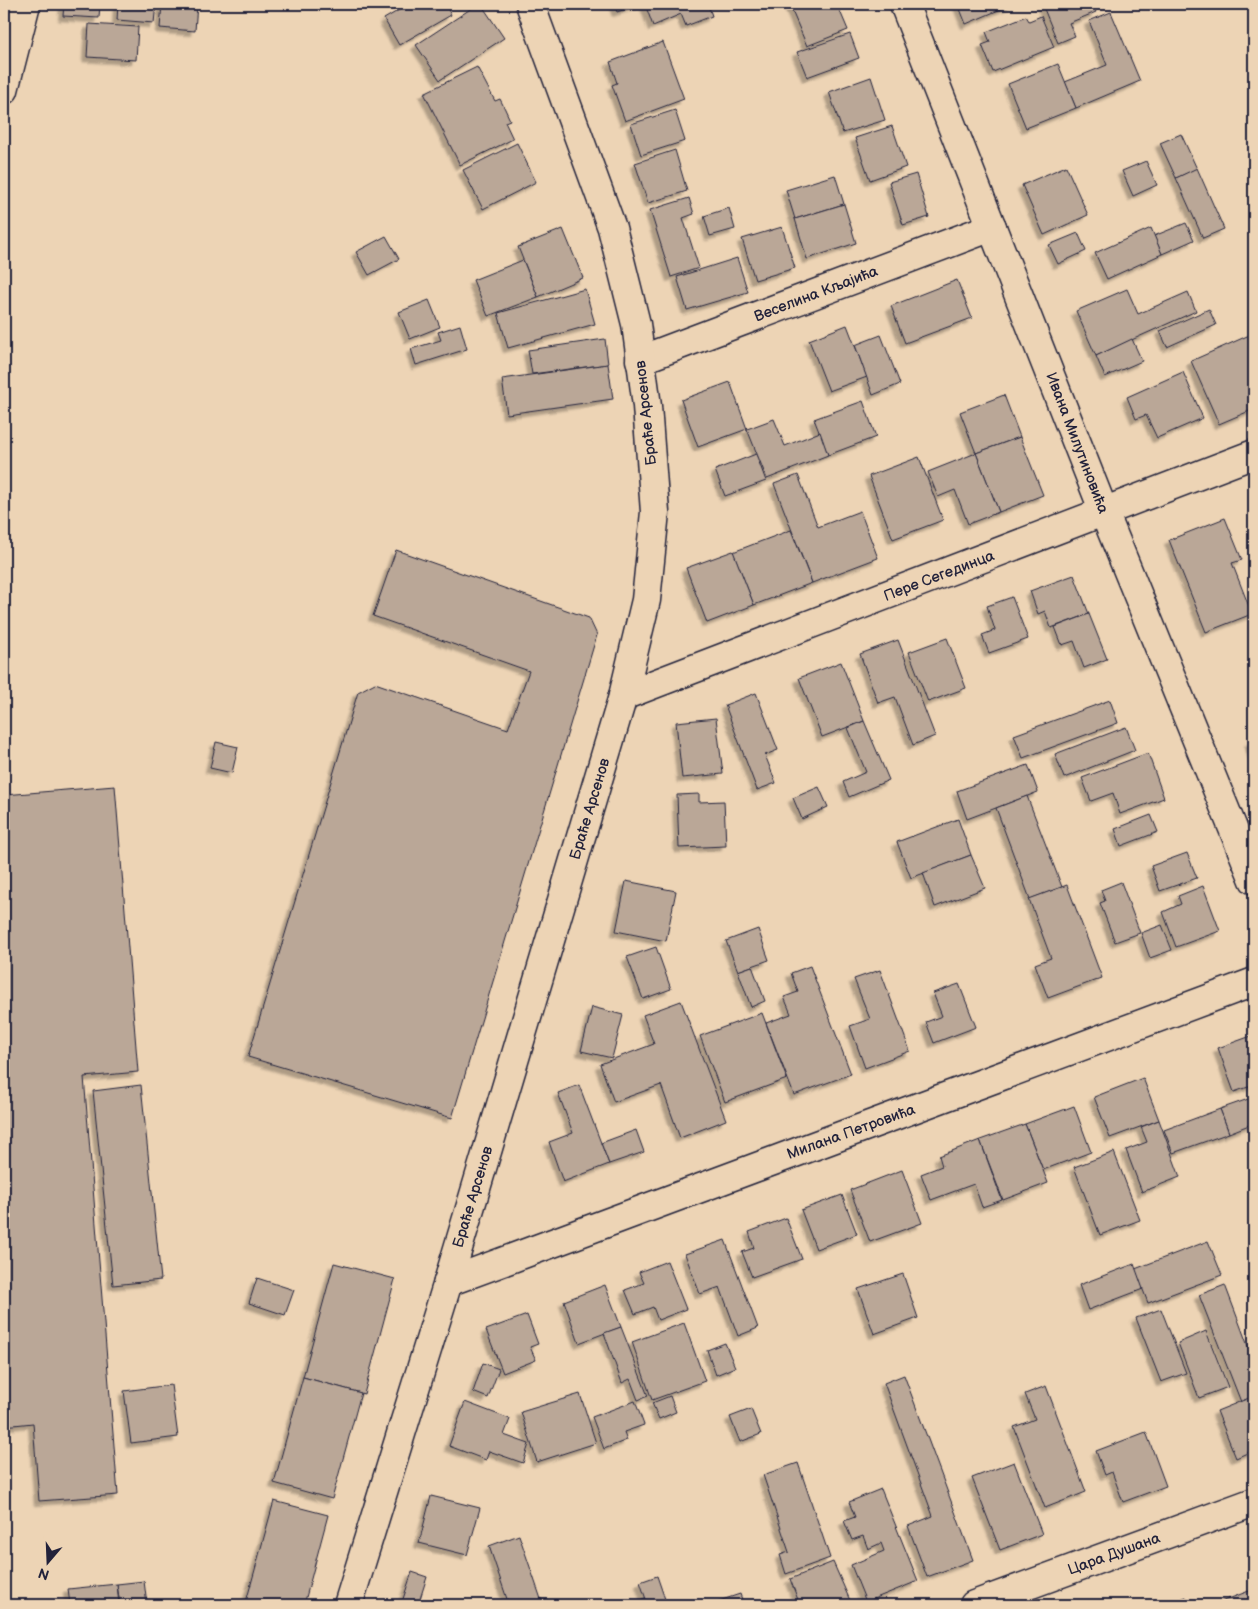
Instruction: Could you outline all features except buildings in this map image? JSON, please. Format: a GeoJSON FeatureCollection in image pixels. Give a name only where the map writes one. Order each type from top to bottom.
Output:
{"type":"FeatureCollection","features":[{"type":"Feature","properties":{"kind":"street"},"geometry":{"type":"LineString","coordinates":[[4,90],[26,4]]}},
{"type":"Feature","properties":{"kind":"street","name":"Браће Арсенов"},"geometry":{"type":"LineString","coordinates":[[348,1605],[448,1282],[623,696],[646,600],[655,512],[647,406],[636,324],[612,228],[530,4]]}},
{"type":"Feature","properties":{"kind":"street","name":"Ивана Милутиновића"},"geometry":{"type":"LineString","coordinates":[[904,4],[1104,512],[1254,880]]}},
{"type":"Feature","properties":{"kind":"street","name":"Веселина Кљајића"},"geometry":{"type":"LineString","coordinates":[[640,360],[992,227]]}},
{"type":"Feature","properties":{"kind":"street","name":"Пере Сегединца"},"geometry":{"type":"LineString","coordinates":[[623,696],[1254,454]]}},
{"type":"Feature","properties":{"kind":"street","name":"Милана Петровића"},"geometry":{"type":"LineString","coordinates":[[448,1282],[1254,982]]}},
{"type":"Feature","properties":{"kind":"street","name":"Цара Душана"},"geometry":{"type":"LineString","coordinates":[[974,1605],[1254,1502]]}}]}
